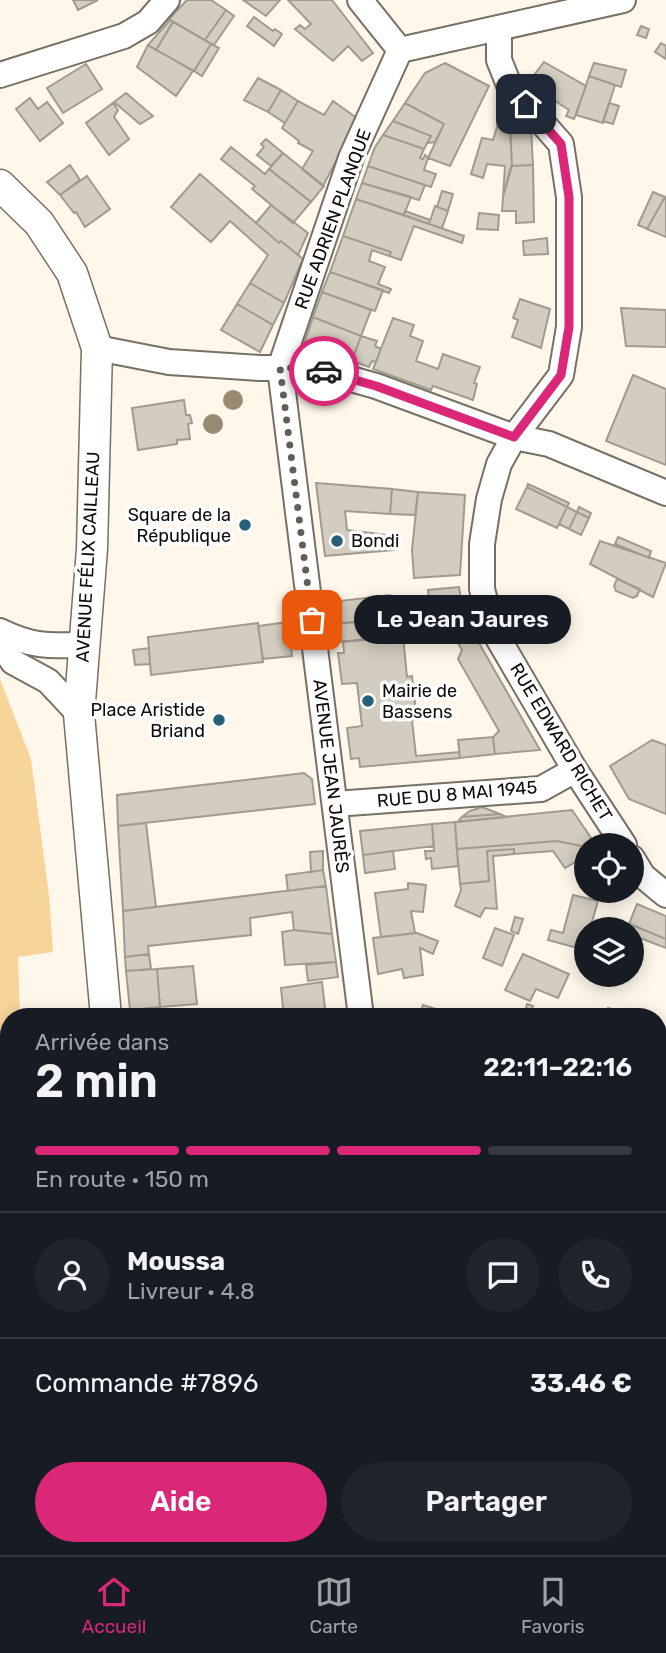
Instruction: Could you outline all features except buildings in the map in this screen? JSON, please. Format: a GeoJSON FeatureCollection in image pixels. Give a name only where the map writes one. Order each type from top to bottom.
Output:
{"type":"FeatureCollection","features":[{"type":"Feature","properties":{"kind":"street"},"geometry":{"type":"LineString","coordinates":[[0,75],[124,36],[148,22],[167,0]]}},
{"type":"Feature","properties":{"kind":"street"},"geometry":{"type":"LineString","coordinates":[[360,0],[400,50],[623,0]]}},
{"type":"Feature","properties":{"kind":"street","name":"RUE EDWARD RICHET"},"geometry":{"type":"LineString","coordinates":[[499,28],[499,60],[509,85],[561,144],[569,197],[569,327],[561,375],[514,437],[499,464],[489,499],[482,544],[482,589],[492,628],[575,770],[616,833]]}},
{"type":"Feature","properties":{"kind":"street","name":"RUE ADRIEN PLANQUE"},"geometry":{"type":"LineString","coordinates":[[280,368],[351,158],[400,50]]}},
{"type":"Feature","properties":{"kind":"street","name":"AVENUE FÉLIX CAILLEAU"},"geometry":{"type":"LineString","coordinates":[[0,185],[39,223],[72,273],[97,348],[92,549],[79,714],[105,1008]]}},
{"type":"Feature","properties":{"kind":"street"},"geometry":{"type":"LineString","coordinates":[[97,348],[169,362],[312,368],[376,386],[514,437],[549,444],[666,493]]}},
{"type":"Feature","properties":{"kind":"street","name":"AVENUE JEAN JAURÈS"},"geometry":{"type":"LineString","coordinates":[[280,368],[360,1008]]}},
{"type":"Feature","properties":{"kind":"street"},"geometry":{"type":"LineString","coordinates":[[0,631],[24,643],[84,645]]}},
{"type":"Feature","properties":{"kind":"street"},"geometry":{"type":"LineString","coordinates":[[0,643],[13,662],[48,681],[79,714]]}},
{"type":"Feature","properties":{"kind":"street","name":"RUE DU 8 MAI 1945"},"geometry":{"type":"LineString","coordinates":[[335,804],[541,789],[575,770]]}},
{"type":"Feature","properties":{"kind":"street"},"geometry":{"type":"LineString","coordinates":[[644,873],[666,895]]}},
{"type":"Feature","properties":{"kind":"lane"},"geometry":{"type":"LineString","coordinates":[[492,628],[544,605]]}},
{"type":"Feature","properties":{"kind":"shaded area"},"geometry":{"type":"Polygon","coordinates":[[[0,679],[31,759],[49,895],[53,952],[18,957],[20,1008],[0,1008],[0,679]]]}},
{"type":"Feature","properties":{"kind":"way so far"},"geometry":{"type":"LineString","coordinates":[[312,620],[280,368],[312,368],[324,371]]}},
{"type":"Feature","properties":{"kind":"place","name":"Square de la République"},"geometry":{"type":"Point","coordinates":[245,525]}},
{"type":"Feature","properties":{"kind":"place","name":"Bondi"},"geometry":{"type":"Point","coordinates":[337,541]}},
{"type":"Feature","properties":{"kind":"place","name":"Le Jean Jaures"},"geometry":{"type":"Point","coordinates":[312,620]}},
{"type":"Feature","properties":{"kind":"place","name":"Mairie de Bassens"},"geometry":{"type":"Point","coordinates":[368,701]}},
{"type":"Feature","properties":{"kind":"place","name":"Place Aristide Briand"},"geometry":{"type":"Point","coordinates":[219,720]}},
{"type":"Feature","properties":{"kind":"route"},"geometry":{"type":"LineString","coordinates":[[324,371],[376,386],[514,437],[561,375],[569,327],[569,197],[561,144],[526,104]]}}]}
